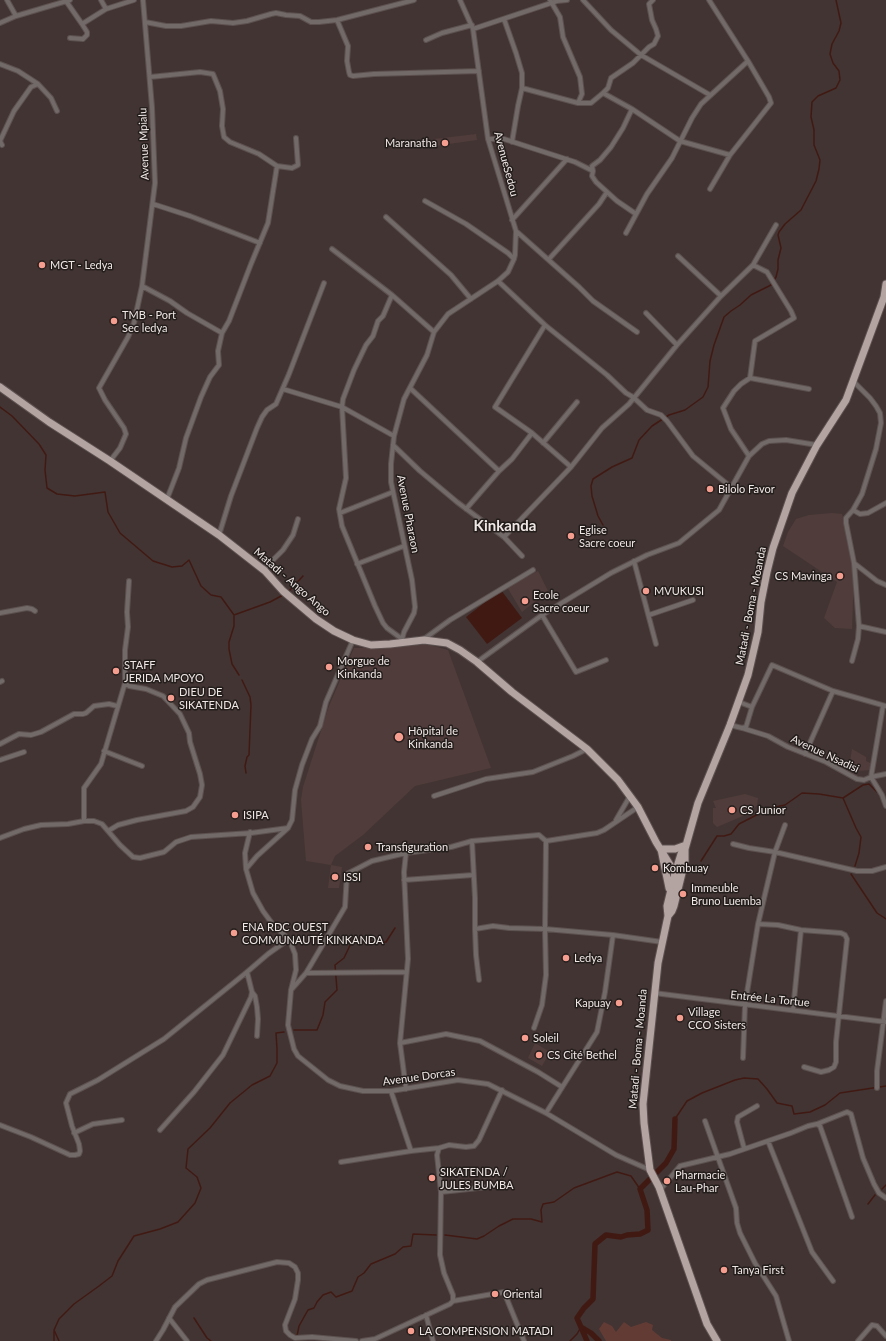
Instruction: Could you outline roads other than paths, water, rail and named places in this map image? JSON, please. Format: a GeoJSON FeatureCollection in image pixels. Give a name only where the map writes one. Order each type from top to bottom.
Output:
{"type":"FeatureCollection","features":[{"type":"Feature","properties":{"kind":"highway","name":"Matadi - Boma - Moanda"},"geometry":{"type":"LineString","coordinates":[[717,1341],[707,1324],[659,1189],[650,1170],[644,1123],[643,1104],[654,993],[662,942],[668,916],[667,906],[674,872],[685,847],[703,788],[730,725],[748,675],[758,632],[767,572],[773,548],[792,493],[817,446],[846,400],[884,297],[886,284]]}},
{"type":"Feature","properties":{"kind":"highway","name":"Matadi - Ango Ango"},"geometry":{"type":"LineString","coordinates":[[0,387],[49,422],[110,461],[219,535],[263,570],[286,593],[316,619],[334,631],[353,640],[372,645],[401,641],[424,640],[447,643],[478,662],[512,692],[587,749],[618,780],[638,807],[680,881]]}},
{"type":"Feature","properties":{"kind":"highway","name":"Matadi - Boma - Moanda"},"geometry":{"type":"LineString","coordinates":[[668,916],[672,911],[680,881],[685,847]]}},
{"type":"Feature","properties":{"kind":"highway"},"geometry":{"type":"LineString","coordinates":[[670,894],[666,867],[661,849],[685,847]]}},
{"type":"Feature","properties":{"kind":"street"},"geometry":{"type":"LineString","coordinates":[[7,0],[16,16]]}},
{"type":"Feature","properties":{"kind":"street"},"geometry":{"type":"LineString","coordinates":[[101,0],[106,9]]}},
{"type":"Feature","properties":{"kind":"street"},"geometry":{"type":"LineString","coordinates":[[82,24],[106,9],[134,0]]}},
{"type":"Feature","properties":{"kind":"street","name":"Avenue Mpialu"},"geometry":{"type":"LineString","coordinates":[[110,461],[120,448],[126,434],[124,428],[105,400],[99,388],[128,337],[134,323],[142,286],[155,183],[155,151],[146,22],[143,0]]}},
{"type":"Feature","properties":{"kind":"street"},"geometry":{"type":"LineString","coordinates":[[146,22],[166,26],[181,26],[211,21],[233,23],[247,21],[276,13],[300,16],[311,22],[319,22],[337,20],[414,0]]}},
{"type":"Feature","properties":{"kind":"street","name":"AvenueSedou"},"geometry":{"type":"LineString","coordinates":[[460,0],[472,27],[488,139],[516,231],[514,259],[508,272],[498,281]]}},
{"type":"Feature","properties":{"kind":"street"},"geometry":{"type":"LineString","coordinates":[[426,40],[450,30],[472,27],[504,19],[551,2],[567,0]]}},
{"type":"Feature","properties":{"kind":"street"},"geometry":{"type":"LineString","coordinates":[[583,0],[611,30],[641,55],[710,95]]}},
{"type":"Feature","properties":{"kind":"street"},"geometry":{"type":"LineString","coordinates":[[709,0],[748,61],[771,103],[730,155],[710,189]]}},
{"type":"Feature","properties":{"kind":"street"},"geometry":{"type":"LineString","coordinates":[[0,23],[16,16],[68,1],[87,32],[86,37],[79,39],[70,38]]}},
{"type":"Feature","properties":{"kind":"street"},"geometry":{"type":"LineString","coordinates":[[522,88],[578,103],[591,103],[608,88],[611,78],[630,66],[654,44],[658,36],[651,16],[649,4],[651,1]]}},
{"type":"Feature","properties":{"kind":"street"},"geometry":{"type":"LineString","coordinates":[[551,2],[560,17],[563,37],[580,78],[582,94],[578,103]]}},
{"type":"Feature","properties":{"kind":"street"},"geometry":{"type":"LineString","coordinates":[[504,19],[522,73],[522,88],[512,142]]}},
{"type":"Feature","properties":{"kind":"street"},"geometry":{"type":"LineString","coordinates":[[337,20],[348,46],[347,61],[350,75],[479,71]]}},
{"type":"Feature","properties":{"kind":"street"},"geometry":{"type":"LineString","coordinates":[[626,233],[647,194],[672,158],[701,104],[748,61]]}},
{"type":"Feature","properties":{"kind":"street"},"geometry":{"type":"LineString","coordinates":[[0,64],[18,72],[38,84],[51,98],[56,111]]}},
{"type":"Feature","properties":{"kind":"street"},"geometry":{"type":"LineString","coordinates":[[150,77],[200,72],[213,74],[220,91],[223,109],[222,126],[224,137],[230,142],[259,154],[277,166],[292,168],[298,165],[296,138]]}},
{"type":"Feature","properties":{"kind":"street"},"geometry":{"type":"LineString","coordinates":[[2,145],[0,141],[14,111],[31,88],[38,84]]}},
{"type":"Feature","properties":{"kind":"street"},"geometry":{"type":"LineString","coordinates":[[603,93],[632,109],[680,142],[730,155]]}},
{"type":"Feature","properties":{"kind":"street"},"geometry":{"type":"LineString","coordinates":[[632,109],[623,128],[611,146],[600,160],[592,166],[593,178],[617,201],[636,214]]}},
{"type":"Feature","properties":{"kind":"street"},"geometry":{"type":"LineString","coordinates":[[488,139],[512,142],[567,159],[593,171]]}},
{"type":"Feature","properties":{"kind":"street"},"geometry":{"type":"LineString","coordinates":[[512,220],[567,159]]}},
{"type":"Feature","properties":{"kind":"street"},"geometry":{"type":"LineString","coordinates":[[167,500],[179,468],[186,438],[200,397],[210,377],[219,365],[218,351],[222,333],[229,321],[268,223],[277,166]]}},
{"type":"Feature","properties":{"kind":"street"},"geometry":{"type":"LineString","coordinates":[[549,259],[599,204],[607,192]]}},
{"type":"Feature","properties":{"kind":"street"},"geometry":{"type":"LineString","coordinates":[[425,201],[466,224],[508,253],[514,259]]}},
{"type":"Feature","properties":{"kind":"street"},"geometry":{"type":"LineString","coordinates":[[153,204],[190,216],[260,243]]}},
{"type":"Feature","properties":{"kind":"street"},"geometry":{"type":"LineString","coordinates":[[386,217],[451,275],[472,299]]}},
{"type":"Feature","properties":{"kind":"street"},"geometry":{"type":"LineString","coordinates":[[504,537],[571,467],[602,428],[629,404],[633,397],[677,345],[721,296],[753,264],[776,226]]}},
{"type":"Feature","properties":{"kind":"street"},"geometry":{"type":"LineString","coordinates":[[516,231],[549,259],[593,301],[637,332]]}},
{"type":"Feature","properties":{"kind":"street"},"geometry":{"type":"LineString","coordinates":[[332,249],[392,295],[434,332]]}},
{"type":"Feature","properties":{"kind":"street"},"geometry":{"type":"LineString","coordinates":[[678,256],[721,296]]}},
{"type":"Feature","properties":{"kind":"street"},"geometry":{"type":"LineString","coordinates":[[749,456],[731,429],[723,408],[734,392],[750,378],[755,341],[794,318],[791,310],[767,272],[753,264]]}},
{"type":"Feature","properties":{"kind":"street"},"geometry":{"type":"LineString","coordinates":[[498,281],[545,325],[607,375],[626,393],[633,397],[647,410],[661,415],[693,456],[732,488]]}},
{"type":"Feature","properties":{"kind":"street","name":"Avenue Pharaon"},"geometry":{"type":"LineString","coordinates":[[401,641],[414,613],[415,596],[391,482],[390,464],[394,436],[404,400],[427,355],[434,332],[448,314],[498,281]]}},
{"type":"Feature","properties":{"kind":"street"},"geometry":{"type":"LineString","coordinates":[[219,535],[231,496],[257,428],[264,414],[276,404],[324,283]]}},
{"type":"Feature","properties":{"kind":"street"},"geometry":{"type":"LineString","coordinates":[[142,286],[170,301],[187,313],[222,333]]}},
{"type":"Feature","properties":{"kind":"street"},"geometry":{"type":"LineString","coordinates":[[392,295],[383,316],[378,321],[373,336],[366,345],[354,370],[342,407],[346,478],[340,500],[340,513],[342,526],[383,623],[401,641]]}},
{"type":"Feature","properties":{"kind":"street"},"geometry":{"type":"LineString","coordinates":[[646,313],[677,345]]}},
{"type":"Feature","properties":{"kind":"street"},"geometry":{"type":"LineString","coordinates":[[545,325],[494,407],[532,433],[571,467]]}},
{"type":"Feature","properties":{"kind":"street"},"geometry":{"type":"LineString","coordinates":[[750,378],[809,390]]}},
{"type":"Feature","properties":{"kind":"street"},"geometry":{"type":"LineString","coordinates":[[852,661],[858,640],[859,626],[854,563],[846,518],[853,510],[862,494],[876,449],[881,424],[880,413],[876,406],[853,381]]}},
{"type":"Feature","properties":{"kind":"street"},"geometry":{"type":"LineString","coordinates":[[410,388],[499,471]]}},
{"type":"Feature","properties":{"kind":"street"},"geometry":{"type":"LineString","coordinates":[[282,389],[342,407],[394,436]]}},
{"type":"Feature","properties":{"kind":"street"},"geometry":{"type":"LineString","coordinates":[[543,443],[577,402]]}},
{"type":"Feature","properties":{"kind":"street"},"geometry":{"type":"LineString","coordinates":[[466,509],[499,471],[512,459],[532,433]]}},
{"type":"Feature","properties":{"kind":"street"},"geometry":{"type":"LineString","coordinates":[[478,662],[542,615],[611,573],[634,561],[679,543],[719,510],[749,456],[762,444],[769,441],[786,440],[817,446]]}},
{"type":"Feature","properties":{"kind":"street"},"geometry":{"type":"LineString","coordinates":[[393,445],[420,472],[504,537],[522,556]]}},
{"type":"Feature","properties":{"kind":"street"},"geometry":{"type":"LineString","coordinates":[[340,513],[393,492]]}},
{"type":"Feature","properties":{"kind":"street"},"geometry":{"type":"LineString","coordinates":[[853,510],[860,514],[868,513],[886,504]]}},
{"type":"Feature","properties":{"kind":"street"},"geometry":{"type":"LineString","coordinates":[[263,570],[283,550],[293,535],[298,519]]}},
{"type":"Feature","properties":{"kind":"street"},"geometry":{"type":"LineString","coordinates":[[357,564],[404,546]]}},
{"type":"Feature","properties":{"kind":"street"},"geometry":{"type":"LineString","coordinates":[[634,561],[656,644]]}},
{"type":"Feature","properties":{"kind":"street"},"geometry":{"type":"LineString","coordinates":[[854,563],[877,581],[886,585]]}},
{"type":"Feature","properties":{"kind":"street"},"geometry":{"type":"LineString","coordinates":[[424,640],[450,620],[533,570]]}},
{"type":"Feature","properties":{"kind":"street"},"geometry":{"type":"LineString","coordinates":[[84,821],[84,788],[100,764],[125,682],[128,627],[128,581]]}},
{"type":"Feature","properties":{"kind":"street"},"geometry":{"type":"LineString","coordinates":[[649,615],[693,600]]}},
{"type":"Feature","properties":{"kind":"street"},"geometry":{"type":"LineString","coordinates":[[0,613],[27,608],[34,611]]}},
{"type":"Feature","properties":{"kind":"street"},"geometry":{"type":"LineString","coordinates":[[542,615],[576,672],[606,660]]}},
{"type":"Feature","properties":{"kind":"street"},"geometry":{"type":"LineString","coordinates":[[859,626],[886,632]]}},
{"type":"Feature","properties":{"kind":"street"},"geometry":{"type":"LineString","coordinates":[[246,869],[257,856],[288,828],[292,820],[295,790],[302,765],[312,739],[320,726],[326,702],[353,640]]}},
{"type":"Feature","properties":{"kind":"street"},"geometry":{"type":"LineString","coordinates":[[742,728],[746,727],[752,707],[772,665],[833,691],[885,706],[871,778],[886,774]]}},
{"type":"Feature","properties":{"kind":"street"},"geometry":{"type":"LineString","coordinates":[[108,831],[118,825],[186,811],[193,808],[200,797],[201,791],[200,774],[190,742],[189,733],[180,714],[163,696],[146,689],[129,686],[125,682]]}},
{"type":"Feature","properties":{"kind":"street"},"geometry":{"type":"LineString","coordinates":[[805,754],[833,691]]}},
{"type":"Feature","properties":{"kind":"street"},"geometry":{"type":"LineString","coordinates":[[739,702],[752,707]]}},
{"type":"Feature","properties":{"kind":"street"},"geometry":{"type":"LineString","coordinates":[[0,744],[18,734],[31,735],[41,732],[74,714],[86,713],[94,706],[109,704],[118,706]]}},
{"type":"Feature","properties":{"kind":"street","name":"Avenue Nsadisi"},"geometry":{"type":"LineString","coordinates":[[730,725],[768,736],[805,754],[826,762],[857,779],[864,780],[871,778],[882,795],[886,806]]}},
{"type":"Feature","properties":{"kind":"street"},"geometry":{"type":"LineString","coordinates":[[434,796],[486,779],[533,772],[587,749]]}},
{"type":"Feature","properties":{"kind":"street"},"geometry":{"type":"LineString","coordinates":[[104,751],[142,766]]}},
{"type":"Feature","properties":{"kind":"street"},"geometry":{"type":"LineString","coordinates":[[0,760],[24,752]]}},
{"type":"Feature","properties":{"kind":"street"},"geometry":{"type":"LineString","coordinates":[[615,822],[630,796]]}},
{"type":"Feature","properties":{"kind":"street"},"geometry":{"type":"LineString","coordinates":[[291,990],[306,973],[345,907],[346,874],[372,861],[406,853],[451,847],[472,841],[539,835],[546,841],[597,833],[609,828],[615,822],[638,807]]}},
{"type":"Feature","properties":{"kind":"street"},"geometry":{"type":"LineString","coordinates":[[0,838],[24,828],[41,825],[94,821],[102,824],[120,845],[133,857],[140,858],[164,852],[176,842],[191,837],[288,828]]}},
{"type":"Feature","properties":{"kind":"street"},"geometry":{"type":"LineString","coordinates":[[743,1058],[745,1005],[758,924],[775,852],[785,825]]}},
{"type":"Feature","properties":{"kind":"street"},"geometry":{"type":"LineString","coordinates":[[0,1125],[70,1155],[79,1154],[80,1151],[66,1102],[70,1094],[98,1080],[164,1038],[268,954],[289,940],[274,926],[262,911],[253,893],[246,869],[245,853],[250,832]]}},
{"type":"Feature","properties":{"kind":"street"},"geometry":{"type":"LineString","coordinates":[[472,841],[475,898],[474,928],[479,980]]}},
{"type":"Feature","properties":{"kind":"street"},"geometry":{"type":"LineString","coordinates":[[534,1028],[542,1005],[546,975],[546,841]]}},
{"type":"Feature","properties":{"kind":"street"},"geometry":{"type":"LineString","coordinates":[[733,844],[858,871],[872,871],[886,867]]}},
{"type":"Feature","properties":{"kind":"street"},"geometry":{"type":"LineString","coordinates":[[406,853],[404,880],[408,959],[400,1043],[406,1089]]}},
{"type":"Feature","properties":{"kind":"street"},"geometry":{"type":"LineString","coordinates":[[404,880],[473,875]]}},
{"type":"Feature","properties":{"kind":"street"},"geometry":{"type":"LineString","coordinates":[[758,924],[778,925],[802,930],[841,933],[847,939],[838,1015],[836,1062],[834,1067],[821,1072],[804,1067]]}},
{"type":"Feature","properties":{"kind":"street"},"geometry":{"type":"LineString","coordinates":[[474,928],[493,926],[545,929],[613,935],[662,942]]}},
{"type":"Feature","properties":{"kind":"street"},"geometry":{"type":"LineString","coordinates":[[793,1010],[802,930]]}},
{"type":"Feature","properties":{"kind":"street"},"geometry":{"type":"LineString","coordinates":[[546,1114],[597,1032],[605,992],[613,935]]}},
{"type":"Feature","properties":{"kind":"street","name":"Avenue Dorcas"},"geometry":{"type":"LineString","coordinates":[[289,940],[295,954],[296,961],[296,970],[291,990],[288,1026],[294,1049],[298,1056],[328,1080],[340,1086],[363,1091],[391,1091],[458,1080],[488,1084],[546,1114],[616,1155],[650,1170]]}},
{"type":"Feature","properties":{"kind":"street"},"geometry":{"type":"LineString","coordinates":[[247,972],[257,1007],[257,1036]]}},
{"type":"Feature","properties":{"kind":"street"},"geometry":{"type":"LineString","coordinates":[[306,973],[406,972]]}},
{"type":"Feature","properties":{"kind":"street"},"geometry":{"type":"LineString","coordinates":[[160,1130],[194,1092],[223,1055],[252,992]]}},
{"type":"Feature","properties":{"kind":"street","name":"Entrée La Tortue"},"geometry":{"type":"LineString","coordinates":[[654,993],[885,1022]]}},
{"type":"Feature","properties":{"kind":"street"},"geometry":{"type":"LineString","coordinates":[[876,1088],[885,1022],[886,1001]]}},
{"type":"Feature","properties":{"kind":"street"},"geometry":{"type":"LineString","coordinates":[[400,1043],[446,1034],[480,1041],[538,1072],[562,1087]]}},
{"type":"Feature","properties":{"kind":"street"},"geometry":{"type":"LineString","coordinates":[[341,1162],[439,1148],[449,1145],[472,1147],[476,1145],[502,1090]]}},
{"type":"Feature","properties":{"kind":"street"},"geometry":{"type":"LineString","coordinates":[[391,1091],[411,1151]]}},
{"type":"Feature","properties":{"kind":"street"},"geometry":{"type":"LineString","coordinates":[[744,1148],[736,1122],[738,1117],[757,1106]]}},
{"type":"Feature","properties":{"kind":"street"},"geometry":{"type":"LineString","coordinates":[[659,1189],[680,1166],[730,1154],[847,1112],[851,1114],[868,1171],[879,1193],[886,1198]]}},
{"type":"Feature","properties":{"kind":"street"},"geometry":{"type":"LineString","coordinates":[[74,1133],[93,1124],[122,1120]]}},
{"type":"Feature","properties":{"kind":"street"},"geometry":{"type":"LineString","coordinates":[[705,1121],[736,1208],[737,1223],[740,1233],[755,1263],[776,1296],[789,1341]]}},
{"type":"Feature","properties":{"kind":"street"},"geometry":{"type":"LineString","coordinates":[[817,1124],[820,1126],[852,1217]]}},
{"type":"Feature","properties":{"kind":"street"},"geometry":{"type":"LineString","coordinates":[[768,1141],[812,1252],[833,1281]]}},
{"type":"Feature","properties":{"kind":"street"},"geometry":{"type":"LineString","coordinates":[[439,1148],[438,1155],[441,1192],[440,1255],[453,1295],[453,1301]]}},
{"type":"Feature","properties":{"kind":"street"},"geometry":{"type":"LineString","coordinates":[[441,1192],[497,1186]]}},
{"type":"Feature","properties":{"kind":"street"},"geometry":{"type":"LineString","coordinates":[[156,1341],[164,1330],[175,1307],[199,1284],[207,1280],[277,1262],[289,1263],[295,1267],[298,1273],[294,1299],[285,1325],[286,1330],[290,1335],[295,1338],[312,1337],[356,1341]]}},
{"type":"Feature","properties":{"kind":"street"},"geometry":{"type":"LineString","coordinates":[[362,1341],[376,1339],[450,1304],[453,1301],[504,1292],[524,1341]]}},
{"type":"Feature","properties":{"kind":"street"},"geometry":{"type":"LineString","coordinates":[[426,1315],[433,1341]]}},
{"type":"Feature","properties":{"kind":"street"},"geometry":{"type":"LineString","coordinates":[[169,1318],[188,1341]]}},
{"type":"Feature","properties":{"kind":"street"},"geometry":{"type":"LineString","coordinates":[[858,1341],[872,1325],[877,1326],[886,1336]]}},
{"type":"Feature","properties":{"kind":"street"},"geometry":{"type":"LineString","coordinates":[[386,1334],[386,1341]]}},
{"type":"Feature","properties":{"kind":"waterway"},"geometry":{"type":"LineString","coordinates":[[603,525],[598,516],[592,496],[591,486],[593,479],[612,467],[632,458],[639,440],[652,426],[669,415],[685,410],[703,397],[708,387],[710,361],[714,345],[724,317],[751,295],[771,285],[776,277],[781,248],[778,235],[779,232],[785,224],[801,210],[816,181],[819,169],[820,160],[814,145],[814,130],[811,117],[812,102],[818,96],[836,88],[840,80],[839,71],[833,63],[830,54],[832,44],[839,31],[841,23],[836,0]]}},
{"type":"Feature","properties":{"kind":"waterway"},"geometry":{"type":"LineString","coordinates":[[0,407],[12,416],[39,444],[46,455],[45,470],[47,488],[57,494],[75,496],[105,492],[108,512],[120,533],[153,561],[172,567],[182,566],[189,560],[201,586],[211,595],[221,597],[234,615],[270,602],[283,595]]}},
{"type":"Feature","properties":{"kind":"waterway"},"geometry":{"type":"LineString","coordinates":[[288,592],[303,576]]}},
{"type":"Feature","properties":{"kind":"waterway"},"geometry":{"type":"LineString","coordinates":[[234,616],[234,626],[229,642],[229,649],[232,664],[239,675]]}},
{"type":"Feature","properties":{"kind":"waterway"},"geometry":{"type":"LineString","coordinates":[[242,680],[250,697],[251,705],[249,755],[245,766],[246,773]]}},
{"type":"Feature","properties":{"kind":"waterway"},"geometry":{"type":"LineString","coordinates":[[843,798],[863,785],[869,784],[877,792]]}},
{"type":"Feature","properties":{"kind":"waterway"},"geometry":{"type":"LineString","coordinates":[[701,861],[717,836],[731,834],[739,824],[770,808],[785,805],[802,793],[843,798],[861,837],[859,853],[855,866]]}},
{"type":"Feature","properties":{"kind":"waterway"},"geometry":{"type":"LineString","coordinates":[[851,874],[877,913],[886,919]]}},
{"type":"Feature","properties":{"kind":"waterway"},"geometry":{"type":"LineString","coordinates":[[294,1030],[317,1030],[323,1015],[325,1002],[337,990],[335,965],[344,958],[353,939],[367,942],[386,942],[395,928]]}},
{"type":"Feature","properties":{"kind":"waterway"},"geometry":{"type":"LineString","coordinates":[[59,1341],[54,1330],[59,1319],[74,1304],[112,1276],[118,1261],[134,1236],[160,1229],[178,1222],[195,1203],[201,1188],[197,1177],[186,1168],[188,1149],[210,1128],[230,1103],[252,1085],[270,1076],[277,1063],[276,1033],[284,1032]]}},
{"type":"Feature","properties":{"kind":"waterway"},"geometry":{"type":"LineString","coordinates":[[675,1119],[687,1101],[702,1093],[744,1078],[758,1079],[777,1103],[792,1106],[794,1114],[810,1112],[825,1105],[840,1093],[886,1086]]}},
{"type":"Feature","properties":{"kind":"waterway"},"geometry":{"type":"LineString","coordinates":[[587,1341],[577,1318],[593,1299],[595,1244],[606,1235],[621,1237],[640,1234],[648,1230],[647,1210],[640,1189],[666,1163],[674,1149],[675,1119]]}},
{"type":"Feature","properties":{"kind":"waterway"},"geometry":{"type":"LineString","coordinates":[[445,1235],[477,1239],[513,1219],[531,1219],[542,1222],[541,1210],[543,1204],[554,1202],[574,1188],[617,1172],[631,1176],[640,1189]]}},
{"type":"Feature","properties":{"kind":"waterway"},"geometry":{"type":"LineString","coordinates":[[882,1189],[886,1185]]}},
{"type":"Feature","properties":{"kind":"waterway"},"geometry":{"type":"LineString","coordinates":[[868,1204],[875,1195]]}},
{"type":"Feature","properties":{"kind":"waterway"},"geometry":{"type":"LineString","coordinates":[[297,1336],[299,1326],[308,1310],[314,1308],[323,1295],[331,1292],[336,1297],[352,1291],[358,1277],[364,1273],[371,1264],[395,1254],[403,1247],[411,1246],[413,1234],[436,1235]]}},
{"type":"Feature","properties":{"kind":"waterway"},"geometry":{"type":"LineString","coordinates":[[194,1318],[207,1338],[211,1341]]}},
{"type":"Feature","properties":{"kind":"waterway"},"geometry":{"type":"LineString","coordinates":[[570,1341],[581,1327]]}},
{"type":"Feature","properties":{"kind":"waterway"},"geometry":{"type":"LineString","coordinates":[[581,1327],[591,1333],[599,1341]]}},
{"type":"Feature","properties":{"kind":"waterway"},"geometry":{"type":"LineString","coordinates":[[54,1331],[54,1341]]}},
{"type":"Feature","properties":{"kind":"place","name":"Maranatha"},"geometry":{"type":"Point","coordinates":[445,143]}},
{"type":"Feature","properties":{"kind":"place","name":"MGT - Ledya"},"geometry":{"type":"Point","coordinates":[42,265]}},
{"type":"Feature","properties":{"kind":"place","name":"TMB - Port Sec ledya"},"geometry":{"type":"Point","coordinates":[114,321]}},
{"type":"Feature","properties":{"kind":"place","name":"Bilolo Favor"},"geometry":{"type":"Point","coordinates":[710,489]}},
{"type":"Feature","properties":{"kind":"place","name":"Eglise Sacre coeur"},"geometry":{"type":"Point","coordinates":[571,536]}},
{"type":"Feature","properties":{"kind":"place","name":"CS Mavinga"},"geometry":{"type":"Point","coordinates":[840,576]}},
{"type":"Feature","properties":{"kind":"place","name":"MVUKUSI"},"geometry":{"type":"Point","coordinates":[646,591]}},
{"type":"Feature","properties":{"kind":"place","name":"Ecole Sacre coeur"},"geometry":{"type":"Point","coordinates":[525,601]}},
{"type":"Feature","properties":{"kind":"place","name":"Morgue de Kinkanda"},"geometry":{"type":"Point","coordinates":[329,667]}},
{"type":"Feature","properties":{"kind":"place","name":"STAFF JERIDA MPOYO"},"geometry":{"type":"Point","coordinates":[116,671]}},
{"type":"Feature","properties":{"kind":"place","name":"DIEU DE SIKATENDA"},"geometry":{"type":"Point","coordinates":[171,698]}},
{"type":"Feature","properties":{"kind":"place","name":"Hôpital de Kinkanda"},"geometry":{"type":"Point","coordinates":[399,737]}},
{"type":"Feature","properties":{"kind":"place","name":"CS Junior"},"geometry":{"type":"Point","coordinates":[732,810]}},
{"type":"Feature","properties":{"kind":"place","name":"ISIPA"},"geometry":{"type":"Point","coordinates":[235,815]}},
{"type":"Feature","properties":{"kind":"place","name":"Transfiguration"},"geometry":{"type":"Point","coordinates":[368,847]}},
{"type":"Feature","properties":{"kind":"place","name":"Kombuay"},"geometry":{"type":"Point","coordinates":[655,868]}},
{"type":"Feature","properties":{"kind":"place","name":"ISSI"},"geometry":{"type":"Point","coordinates":[335,877]}},
{"type":"Feature","properties":{"kind":"place","name":"Immeuble Bruno Luemba"},"geometry":{"type":"Point","coordinates":[683,894]}},
{"type":"Feature","properties":{"kind":"place","name":"ENA RDC OUEST COMMUNAUTÉ KINKANDA"},"geometry":{"type":"Point","coordinates":[234,933]}},
{"type":"Feature","properties":{"kind":"place","name":"Ledya"},"geometry":{"type":"Point","coordinates":[566,958]}},
{"type":"Feature","properties":{"kind":"place","name":"Kapuay"},"geometry":{"type":"Point","coordinates":[619,1003]}},
{"type":"Feature","properties":{"kind":"place","name":"Village CCO Sisters"},"geometry":{"type":"Point","coordinates":[680,1018]}},
{"type":"Feature","properties":{"kind":"place","name":"Soleil"},"geometry":{"type":"Point","coordinates":[525,1038]}},
{"type":"Feature","properties":{"kind":"place","name":"CS Cité Bethel"},"geometry":{"type":"Point","coordinates":[539,1055]}},
{"type":"Feature","properties":{"kind":"place","name":"SIKATENDA / JULES BUMBA"},"geometry":{"type":"Point","coordinates":[432,1178]}},
{"type":"Feature","properties":{"kind":"place","name":"Pharmacie Lau-Phar"},"geometry":{"type":"Point","coordinates":[667,1181]}},
{"type":"Feature","properties":{"kind":"place","name":"Tanya First"},"geometry":{"type":"Point","coordinates":[724,1270]}},
{"type":"Feature","properties":{"kind":"place","name":"Oriental"},"geometry":{"type":"Point","coordinates":[495,1294]}},
{"type":"Feature","properties":{"kind":"place","name":"LA COMPENSION MATADI"},"geometry":{"type":"Point","coordinates":[411,1331]}},
{"type":"Feature","properties":{"kind":"district","name":"Kinkanda"},"geometry":{"type":"Point","coordinates":[505,526]}}]}
